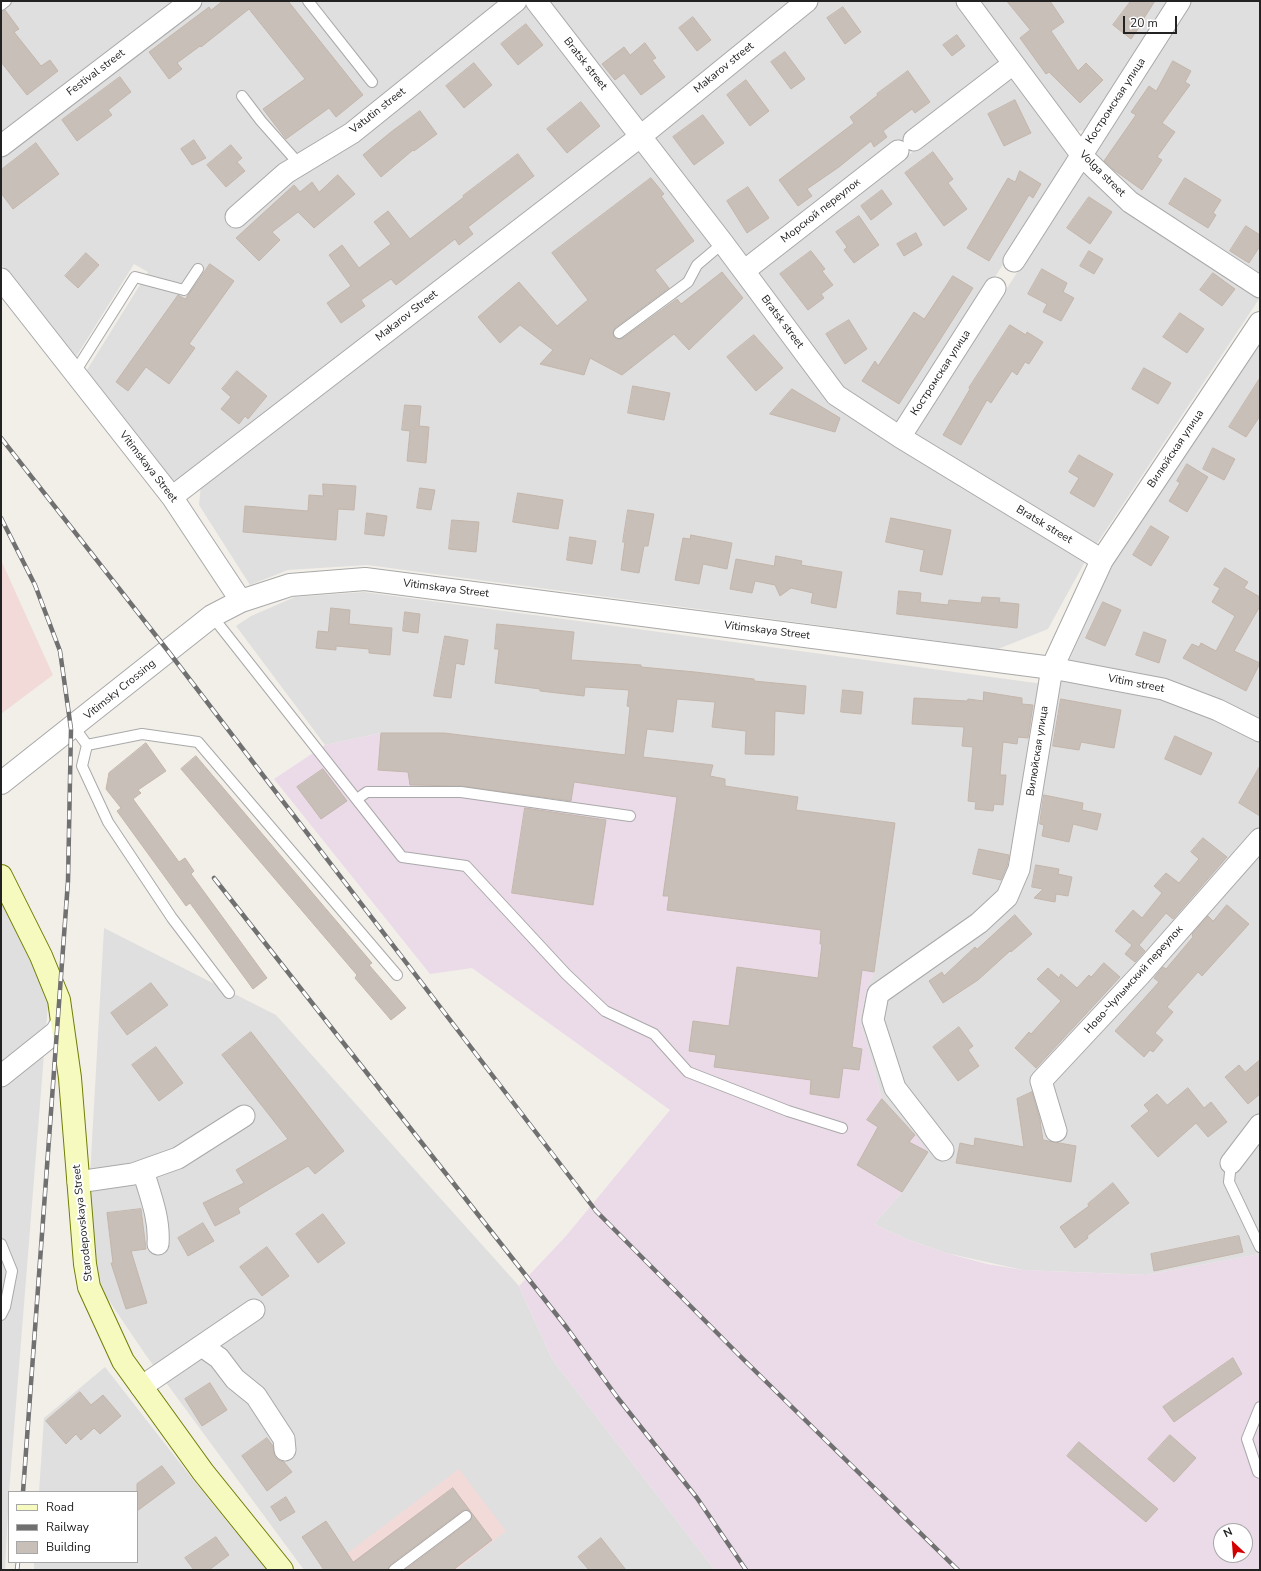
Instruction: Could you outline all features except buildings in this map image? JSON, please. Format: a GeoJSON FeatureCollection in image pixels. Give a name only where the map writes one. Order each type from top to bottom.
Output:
{"type":"FeatureCollection","features":[{"type":"Feature","properties":{"kind":"main road","name":"Starodepovskaya Street"},"geometry":{"type":"LineString","coordinates":[[1,876],[41,956],[59,1000],[70,1078],[85,1264],[89,1288],[123,1361],[203,1472],[282,1570]]}},
{"type":"Feature","properties":{"kind":"street","name":"Festival street"},"geometry":{"type":"LineString","coordinates":[[1,146],[191,1]]}},
{"type":"Feature","properties":{"kind":"street","name":"Vatutin street"},"geometry":{"type":"LineString","coordinates":[[236,217],[286,173],[352,132],[516,1]]}},
{"type":"Feature","properties":{"kind":"street","name":"Bratsk street"},"geometry":{"type":"LineString","coordinates":[[536,1],[723,243],[836,395],[900,437],[1102,560]]}},
{"type":"Feature","properties":{"kind":"street","name":"Makarov street"},"geometry":{"type":"LineString","coordinates":[[641,136],[808,1]]}},
{"type":"Feature","properties":{"kind":"street","name":"Volga street"},"geometry":{"type":"LineString","coordinates":[[967,1],[1081,156],[1130,202],[1260,287]]}},
{"type":"Feature","properties":{"kind":"street","name":"Костромская улица"},"geometry":{"type":"LineString","coordinates":[[1014,261],[1180,1]]}},
{"type":"Feature","properties":{"kind":"street","name":"Морской переулок"},"geometry":{"type":"LineString","coordinates":[[744,272],[906,145],[1013,64]]}},
{"type":"Feature","properties":{"kind":"street","name":"Makarov Street"},"geometry":{"type":"LineString","coordinates":[[172,497],[641,136]]}},
{"type":"Feature","properties":{"kind":"street","name":"Vitimskaya Street"},"geometry":{"type":"LineString","coordinates":[[1,279],[172,497],[241,601],[290,584],[365,579],[1052,668]]}},
{"type":"Feature","properties":{"kind":"street","name":"Костромская улица"},"geometry":{"type":"LineString","coordinates":[[900,437],[995,288]]}},
{"type":"Feature","properties":{"kind":"street","name":"Вилюйская улица"},"geometry":{"type":"LineString","coordinates":[[943,1150],[894,1088],[873,1020],[878,994],[980,923],[1007,897],[1019,869],[1052,668],[1102,560],[1260,323]]}},
{"type":"Feature","properties":{"kind":"street","name":"Vitimsky Crossing"},"geometry":{"type":"LineString","coordinates":[[1,783],[74,727],[212,616],[241,601]]}},
{"type":"Feature","properties":{"kind":"street","name":"Vitim street"},"geometry":{"type":"LineString","coordinates":[[1052,668],[1163,689],[1218,710],[1260,731]]}},
{"type":"Feature","properties":{"kind":"street","name":"Ново-Чулымский переулок"},"geometry":{"type":"LineString","coordinates":[[1056,1132],[1041,1081],[1140,975],[1260,839]]}},
{"type":"Feature","properties":{"kind":"street"},"geometry":{"type":"LineString","coordinates":[[1,1076],[56,1032],[62,1022]]}},
{"type":"Feature","properties":{"kind":"street"},"geometry":{"type":"LineString","coordinates":[[78,1182],[133,1174],[178,1158],[244,1116]]}},
{"type":"Feature","properties":{"kind":"street"},"geometry":{"type":"LineString","coordinates":[[1232,1163],[1260,1124]]}},
{"type":"Feature","properties":{"kind":"street"},"geometry":{"type":"LineString","coordinates":[[143,1171],[159,1231],[158,1244]]}},
{"type":"Feature","properties":{"kind":"street"},"geometry":{"type":"LineString","coordinates":[[141,1387],[254,1310]]}},
{"type":"Feature","properties":{"kind":"street"},"geometry":{"type":"LineString","coordinates":[[202,1346],[218,1358],[235,1379],[256,1396],[284,1439],[285,1450]]}},
{"type":"Feature","properties":{"kind":"lane"},"geometry":{"type":"LineString","coordinates":[[1,5],[6,1]]}},
{"type":"Feature","properties":{"kind":"lane"},"geometry":{"type":"LineString","coordinates":[[308,1],[372,82]]}},
{"type":"Feature","properties":{"kind":"lane"},"geometry":{"type":"LineString","coordinates":[[242,96],[261,121],[300,165]]}},
{"type":"Feature","properties":{"kind":"lane"},"geometry":{"type":"LineString","coordinates":[[619,333],[688,282],[696,265],[723,243]]}},
{"type":"Feature","properties":{"kind":"lane"},"geometry":{"type":"LineString","coordinates":[[74,372],[135,277],[184,290],[198,270]]}},
{"type":"Feature","properties":{"kind":"lane"},"geometry":{"type":"LineString","coordinates":[[212,616],[402,857],[466,866],[566,974],[605,1012],[654,1034],[688,1072],[788,1111],[842,1128]]}},
{"type":"Feature","properties":{"kind":"lane"},"geometry":{"type":"LineString","coordinates":[[74,727],[87,745],[82,766],[108,822],[172,918],[229,993]]}},
{"type":"Feature","properties":{"kind":"lane"},"geometry":{"type":"LineString","coordinates":[[87,745],[142,734],[198,742],[396,975]]}},
{"type":"Feature","properties":{"kind":"lane"},"geometry":{"type":"LineString","coordinates":[[357,799],[367,792],[460,792],[630,816]]}},
{"type":"Feature","properties":{"kind":"lane"},"geometry":{"type":"LineString","coordinates":[[1232,1163],[1229,1182],[1260,1247]]}},
{"type":"Feature","properties":{"kind":"lane"},"geometry":{"type":"LineString","coordinates":[[1,1244],[12,1271],[5,1307],[1,1315]]}},
{"type":"Feature","properties":{"kind":"lane"},"geometry":{"type":"LineString","coordinates":[[1260,1407],[1247,1440],[1260,1474]]}},
{"type":"Feature","properties":{"kind":"lane"},"geometry":{"type":"LineString","coordinates":[[394,1570],[466,1516]]}},
{"type":"Feature","properties":{"kind":"shaded area"},"geometry":{"type":"Polygon","coordinates":[[[1,1],[177,1],[1,135],[1,1]]]}},
{"type":"Feature","properties":{"kind":"shaded area"},"geometry":{"type":"Polygon","coordinates":[[[205,1],[526,2],[631,133],[172,485],[85,373],[148,272],[134,264],[74,360],[1,264],[1,154],[205,1]]]}},
{"type":"Feature","properties":{"kind":"shaded area"},"geometry":{"type":"Polygon","coordinates":[[[546,1],[792,1],[641,124],[546,1]]]}},
{"type":"Feature","properties":{"kind":"shaded area"},"geometry":{"type":"Polygon","coordinates":[[[820,1],[956,1],[1002,63],[746,262],[652,137],[820,1]]]}},
{"type":"Feature","properties":{"kind":"shaded area"},"geometry":{"type":"Polygon","coordinates":[[[978,1],[1173,1],[1091,130],[1075,131],[978,1]]]}},
{"type":"Feature","properties":{"kind":"shaded area"},"geometry":{"type":"Polygon","coordinates":[[[1191,1],[1260,1],[1260,274],[1137,194],[1093,156],[1191,1]]]}},
{"type":"Feature","properties":{"kind":"shaded area"},"geometry":{"type":"Polygon","coordinates":[[[1011,76],[1073,159],[896,426],[842,387],[756,273],[1011,76]]]}},
{"type":"Feature","properties":{"kind":"shaded area"},"geometry":{"type":"Polygon","coordinates":[[[642,145],[832,401],[1087,558],[1048,629],[998,649],[367,565],[288,570],[250,585],[199,505],[201,485],[642,145]]]}},
{"type":"Feature","properties":{"kind":"shaded area"},"geometry":{"type":"Polygon","coordinates":[[[1083,171],[1124,208],[1259,299],[1094,548],[911,436],[1083,171]]]}},
{"type":"Feature","properties":{"kind":"shaded area"},"geometry":{"type":"Polygon","coordinates":[[[1260,344],[1260,1254],[1146,1275],[1023,1270],[946,1253],[906,1239],[874,1224],[902,1192],[915,1135],[882,1099],[860,1020],[866,992],[874,972],[894,823],[796,810],[797,797],[725,786],[710,776],[713,765],[381,733],[325,745],[236,626],[251,616],[295,597],[364,592],[1058,686],[1113,561],[1260,344]]]}},
{"type":"Feature","properties":{"kind":"shaded area"},"geometry":{"type":"Polygon","coordinates":[[[1,560],[53,675],[1,714],[1,560]]]}},
{"type":"Feature","properties":{"kind":"shaded area"},"geometry":{"type":"Polygon","coordinates":[[[381,733],[444,733],[713,765],[711,776],[725,779],[725,786],[798,797],[796,810],[895,823],[874,972],[866,992],[860,1020],[882,1099],[915,1135],[928,1152],[902,1192],[874,1224],[906,1239],[946,1253],[987,1264],[1023,1270],[1146,1275],[1260,1254],[1260,1570],[715,1570],[552,1359],[519,1286],[566,1236],[670,1110],[472,968],[430,974],[274,779],[325,745],[381,733]]]}},
{"type":"Feature","properties":{"kind":"shaded area"},"geometry":{"type":"Polygon","coordinates":[[[1,898],[33,959],[48,1004],[8,1491],[5,1570],[1,1570],[1,898]]]}},
{"type":"Feature","properties":{"kind":"shaded area"},"geometry":{"type":"Polygon","coordinates":[[[104,928],[276,1015],[519,1286],[552,1359],[715,1570],[456,1570],[505,1531],[325,1570],[304,1570],[145,1354],[85,1265],[104,928]]]}},
{"type":"Feature","properties":{"kind":"shaded area"},"geometry":{"type":"Polygon","coordinates":[[[105,1367],[194,1481],[267,1570],[34,1570],[34,1563],[138,1563],[138,1491],[39,1491],[44,1418],[105,1367]]]}},
{"type":"Feature","properties":{"kind":"shaded area"},"geometry":{"type":"Polygon","coordinates":[[[459,1469],[506,1531],[456,1570],[325,1570],[459,1469]]]}},
{"type":"Feature","properties":{"kind":"railway"},"geometry":{"type":"LineString","coordinates":[[1,438],[168,651],[596,1211],[742,1358],[958,1570]]}},
{"type":"Feature","properties":{"kind":"railway"},"geometry":{"type":"LineString","coordinates":[[1,518],[35,585],[60,651],[71,729],[68,881],[23,1491]]}},
{"type":"Feature","properties":{"kind":"railway"},"geometry":{"type":"LineString","coordinates":[[214,878],[567,1328],[617,1397],[697,1498],[746,1570]]}},
{"type":"Feature","properties":{"kind":"railway"},"geometry":{"type":"LineString","coordinates":[[17,1570],[18,1563]]}}]}
